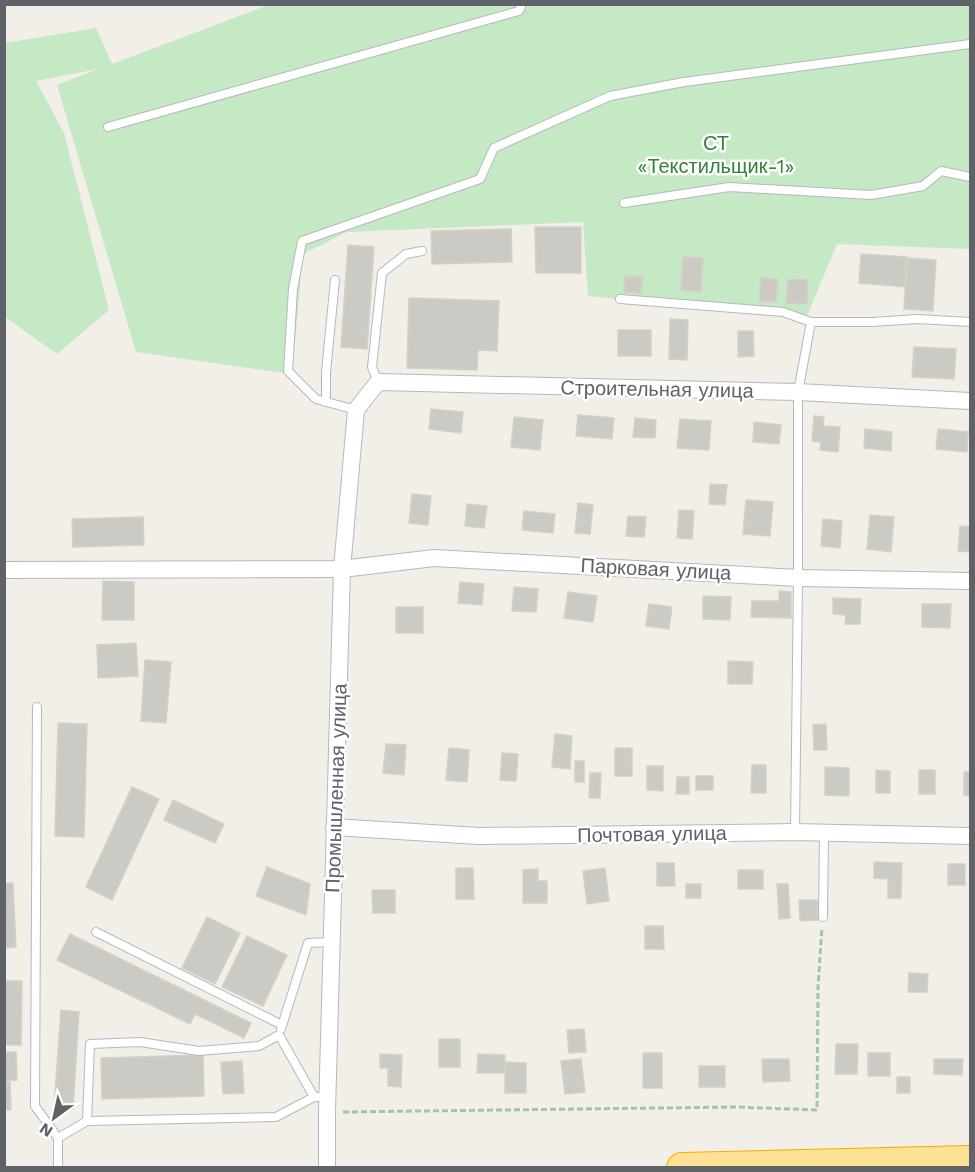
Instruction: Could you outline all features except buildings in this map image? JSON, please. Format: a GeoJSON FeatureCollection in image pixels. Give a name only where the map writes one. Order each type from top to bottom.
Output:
{"type":"FeatureCollection","features":[{"type":"Feature","properties":{"kind":"highway"},"geometry":{"type":"LineString","coordinates":[[682,1167],[970,1161]]}},
{"type":"Feature","properties":{"kind":"street","name":"Строительная улица"},"geometry":{"type":"LineString","coordinates":[[378,382],[798,392],[970,401]]}},
{"type":"Feature","properties":{"kind":"street"},"geometry":{"type":"LineString","coordinates":[[357,410],[378,382]]}},
{"type":"Feature","properties":{"kind":"street","name":"Промышленная улица"},"geometry":{"type":"LineString","coordinates":[[327,1167],[323,1102],[331,942],[342,569],[357,410]]}},
{"type":"Feature","properties":{"kind":"street","name":"Парковая улица"},"geometry":{"type":"LineString","coordinates":[[4,570],[342,569],[434,558],[798,578],[970,581]]}},
{"type":"Feature","properties":{"kind":"street","name":"Почтовая улица"},"geometry":{"type":"LineString","coordinates":[[334,827],[479,836],[795,832],[970,836]]}},
{"type":"Feature","properties":{"kind":"lane"},"geometry":{"type":"LineString","coordinates":[[108,127],[519,11],[522,4]]}},
{"type":"Feature","properties":{"kind":"lane"},"geometry":{"type":"LineString","coordinates":[[357,410],[315,399],[288,371],[293,289],[302,241],[480,179],[494,148],[610,96],[708,78],[970,44]]}},
{"type":"Feature","properties":{"kind":"lane"},"geometry":{"type":"LineString","coordinates":[[624,202],[729,187],[870,195],[923,186],[941,171],[970,177]]}},
{"type":"Feature","properties":{"kind":"lane"},"geometry":{"type":"LineString","coordinates":[[378,382],[372,367],[382,273],[406,254],[422,251]]}},
{"type":"Feature","properties":{"kind":"lane"},"geometry":{"type":"LineString","coordinates":[[326,402],[326,372],[335,280]]}},
{"type":"Feature","properties":{"kind":"lane"},"geometry":{"type":"LineString","coordinates":[[620,299],[783,312],[811,322],[918,319],[970,322]]}},
{"type":"Feature","properties":{"kind":"lane"},"geometry":{"type":"LineString","coordinates":[[795,832],[798,392],[811,322]]}},
{"type":"Feature","properties":{"kind":"lane"},"geometry":{"type":"LineString","coordinates":[[36,707],[35,1106],[58,1138],[58,1167]]}},
{"type":"Feature","properties":{"kind":"lane"},"geometry":{"type":"LineString","coordinates":[[822,917],[824,832]]}},
{"type":"Feature","properties":{"kind":"lane"},"geometry":{"type":"LineString","coordinates":[[96,932],[282,1024]]}},
{"type":"Feature","properties":{"kind":"lane"},"geometry":{"type":"LineString","coordinates":[[87,1121],[90,1044],[140,1042],[198,1051],[259,1046],[279,1035],[308,943],[331,942]]}},
{"type":"Feature","properties":{"kind":"lane"},"geometry":{"type":"LineString","coordinates":[[58,1138],[87,1121],[276,1117],[323,1102],[279,1035]]}},
{"type":"Feature","properties":{"kind":"path"},"geometry":{"type":"LineString","coordinates":[[323,1102],[359,1113],[736,1107],[817,1110],[818,987],[822,917]]}},
{"type":"Feature","properties":{"kind":"green space","name":"СТ «Текстильщик-1»"},"geometry":{"type":"Polygon","coordinates":[[[271,4],[970,5],[970,249],[837,244],[807,316],[588,296],[583,222],[347,232],[303,254],[292,374],[136,352],[57,85],[98,69],[36,81],[64,133],[109,310],[57,354],[5,317],[5,43],[96,28],[112,64],[271,4]]]}}]}
